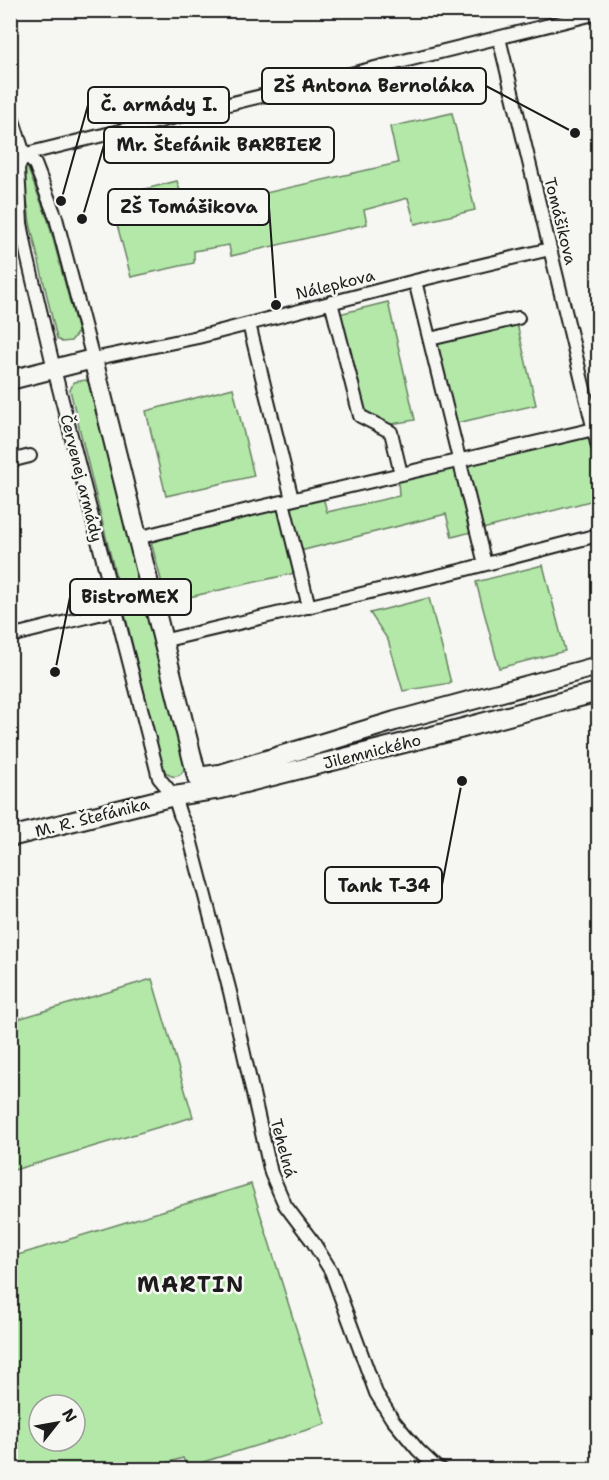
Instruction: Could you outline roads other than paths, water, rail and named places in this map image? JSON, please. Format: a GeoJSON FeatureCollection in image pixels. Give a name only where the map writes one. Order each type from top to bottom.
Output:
{"type":"FeatureCollection","features":[{"type":"Feature","properties":{"kind":"main road"},"geometry":{"type":"LineString","coordinates":[[10,380],[93,359]]}},
{"type":"Feature","properties":{"kind":"main road","name":"Červenej armády"},"geometry":{"type":"LineString","coordinates":[[93,359],[197,777]]}},
{"type":"Feature","properties":{"kind":"main road","name":"Jilemnického"},"geometry":{"type":"LineString","coordinates":[[197,777],[220,774],[395,721],[598,666]]}},
{"type":"Feature","properties":{"kind":"main road","name":"Jilemnického"},"geometry":{"type":"LineString","coordinates":[[174,796],[221,789],[598,692]]}},
{"type":"Feature","properties":{"kind":"main road"},"geometry":{"type":"LineString","coordinates":[[174,796],[197,777]]}},
{"type":"Feature","properties":{"kind":"main road","name":"M. R. Štefánika"},"geometry":{"type":"LineString","coordinates":[[10,837],[174,796]]}},
{"type":"Feature","properties":{"kind":"street"},"geometry":{"type":"LineString","coordinates":[[10,158],[598,13]]}},
{"type":"Feature","properties":{"kind":"street","name":"Tomášikova"},"geometry":{"type":"LineString","coordinates":[[499,38],[598,447]]}},
{"type":"Feature","properties":{"kind":"street","name":"Červenej armády"},"geometry":{"type":"LineString","coordinates":[[10,111],[24,154],[35,164],[56,218],[93,359]]}},
{"type":"Feature","properties":{"kind":"street","name":"Červenej armády"},"geometry":{"type":"LineString","coordinates":[[24,154],[18,168],[21,223],[54,369],[159,778],[174,796]]}},
{"type":"Feature","properties":{"kind":"street","name":"Nálepkova"},"geometry":{"type":"LineString","coordinates":[[93,359],[249,324],[415,280],[550,249]]}},
{"type":"Feature","properties":{"kind":"street"},"geometry":{"type":"LineString","coordinates":[[415,280],[485,564]]}},
{"type":"Feature","properties":{"kind":"street"},"geometry":{"type":"LineString","coordinates":[[331,302],[360,416],[391,432],[401,474]]}},
{"type":"Feature","properties":{"kind":"street"},"geometry":{"type":"LineString","coordinates":[[430,339],[518,318]]}},
{"type":"Feature","properties":{"kind":"street"},"geometry":{"type":"LineString","coordinates":[[249,324],[309,607]]}},
{"type":"Feature","properties":{"kind":"street"},"geometry":{"type":"LineString","coordinates":[[137,541],[145,536],[594,429]]}},
{"type":"Feature","properties":{"kind":"street"},"geometry":{"type":"LineString","coordinates":[[10,461],[30,456]]}},
{"type":"Feature","properties":{"kind":"street"},"geometry":{"type":"LineString","coordinates":[[162,641],[598,535]]}},
{"type":"Feature","properties":{"kind":"street"},"geometry":{"type":"LineString","coordinates":[[10,636],[115,610]]}},
{"type":"Feature","properties":{"kind":"street"},"geometry":{"type":"LineString","coordinates":[[562,675],[568,699]]}},
{"type":"Feature","properties":{"kind":"street","name":"Tehelná"},"geometry":{"type":"LineString","coordinates":[[174,796],[188,831],[230,992],[271,1173],[285,1205],[313,1242],[331,1271],[376,1393],[392,1419],[418,1450],[442,1470]]}},
{"type":"Feature","properties":{"kind":"place","name":"ZŠ Antona Bernoláka"},"geometry":{"type":"Point","coordinates":[575,133]}},
{"type":"Feature","properties":{"kind":"place","name":"Č. armády I."},"geometry":{"type":"Point","coordinates":[61,201]}},
{"type":"Feature","properties":{"kind":"place","name":"Mr. Štefánik BARBIER"},"geometry":{"type":"Point","coordinates":[82,219]}},
{"type":"Feature","properties":{"kind":"place","name":"ZŠ Tomášikova"},"geometry":{"type":"Point","coordinates":[276,305]}},
{"type":"Feature","properties":{"kind":"place","name":"BistroMEX"},"geometry":{"type":"Point","coordinates":[55,672]}},
{"type":"Feature","properties":{"kind":"place","name":"Tank T-34"},"geometry":{"type":"Point","coordinates":[462,781]}},
{"type":"Feature","properties":{"kind":"district","name":"MARTIN"},"geometry":{"type":"Point","coordinates":[191,1284]}}]}
